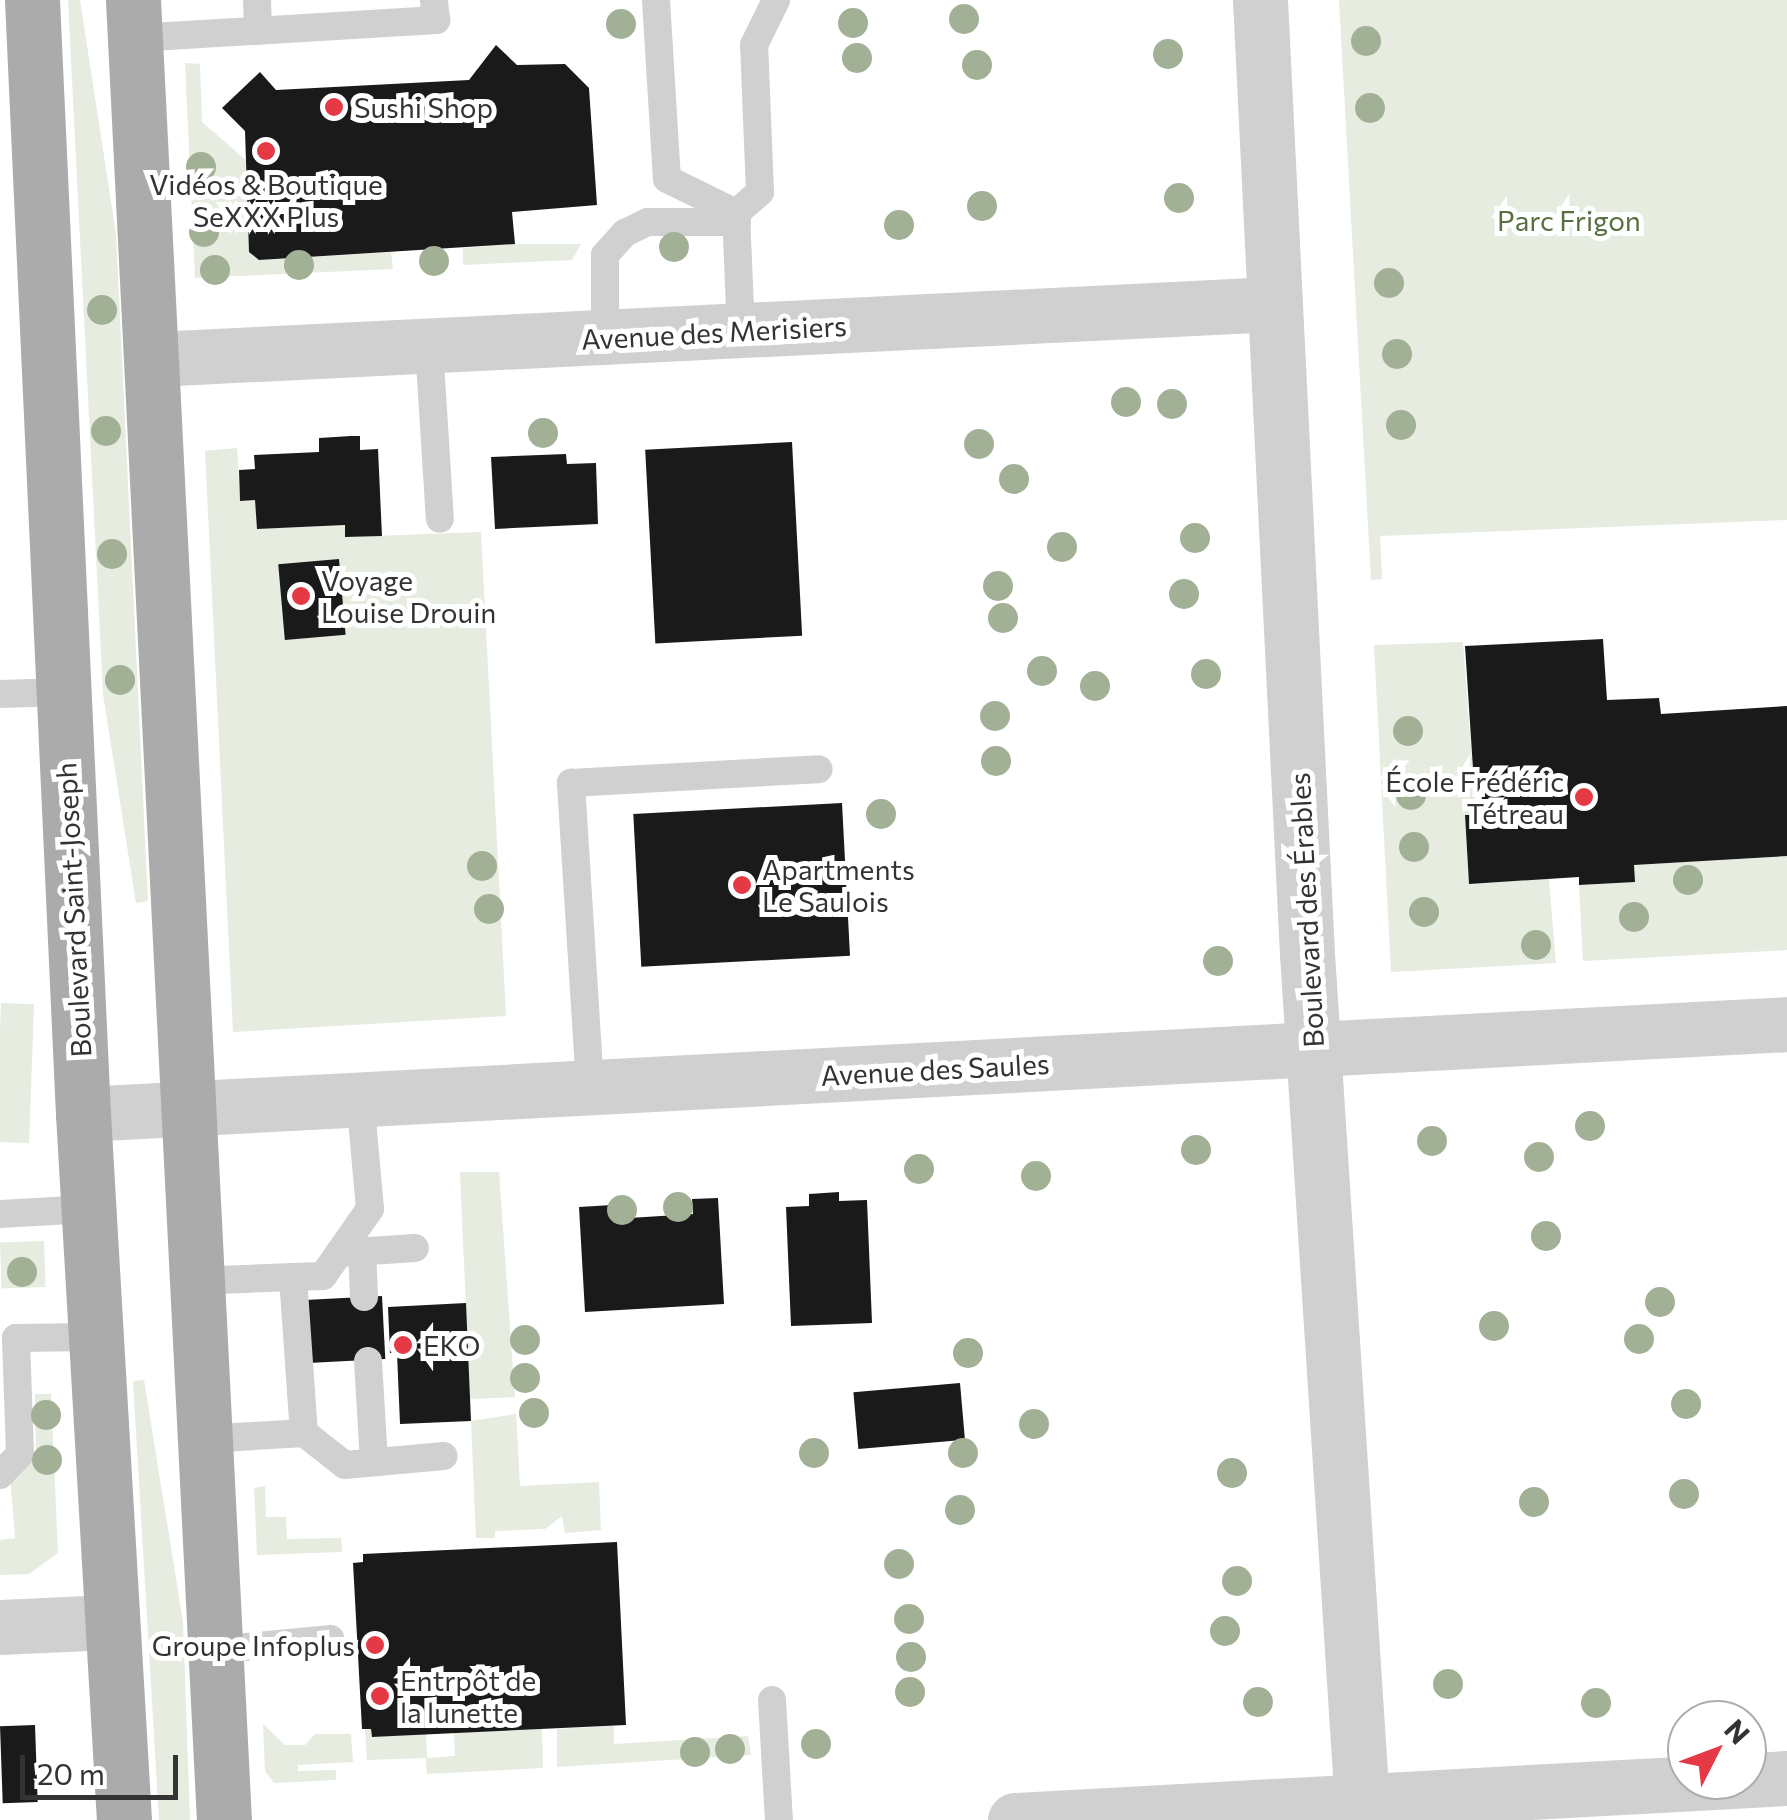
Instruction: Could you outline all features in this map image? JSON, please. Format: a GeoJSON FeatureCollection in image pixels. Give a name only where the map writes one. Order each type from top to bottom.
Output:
{"type":"FeatureCollection","features":[{"type":"Feature","properties":{"kind":"main road","name":"Boulevard Saint-Joseph"},"geometry":{"type":"LineString","coordinates":[[32,0],[83,1114],[124,1820]]}},
{"type":"Feature","properties":{"kind":"main road"},"geometry":{"type":"LineString","coordinates":[[134,19],[154,358],[224,1820]]}},
{"type":"Feature","properties":{"kind":"street","name":"Boulevard des Érables"},"geometry":{"type":"LineString","coordinates":[[1260,0],[1314,1050],[1362,1812]]}},
{"type":"Feature","properties":{"kind":"street","name":"Avenue des Merisiers"},"geometry":{"type":"LineString","coordinates":[[154,358],[1274,304]]}},
{"type":"Feature","properties":{"kind":"street","name":"Avenue des Saules"},"geometry":{"type":"LineString","coordinates":[[83,1114],[1787,1024]]}},
{"type":"Feature","properties":{"kind":"street"},"geometry":{"type":"LineString","coordinates":[[0,1627],[110,1622]]}},
{"type":"Feature","properties":{"kind":"street"},"geometry":{"type":"LineString","coordinates":[[1015,1820],[1362,1812],[1787,1778]]}},
{"type":"Feature","properties":{"kind":"lane"},"geometry":{"type":"LineString","coordinates":[[257,0],[258,31]]}},
{"type":"Feature","properties":{"kind":"lane"},"geometry":{"type":"LineString","coordinates":[[134,19],[258,31],[436,20],[434,0]]}},
{"type":"Feature","properties":{"kind":"lane"},"geometry":{"type":"LineString","coordinates":[[656,0],[666,179],[737,217]]}},
{"type":"Feature","properties":{"kind":"lane"},"geometry":{"type":"LineString","coordinates":[[606,337],[605,255],[625,233],[648,222],[737,217],[760,192],[754,44],[776,0]]}},
{"type":"Feature","properties":{"kind":"lane"},"geometry":{"type":"LineString","coordinates":[[737,217],[741,330]]}},
{"type":"Feature","properties":{"kind":"lane"},"geometry":{"type":"LineString","coordinates":[[429,346],[440,520]]}},
{"type":"Feature","properties":{"kind":"lane"},"geometry":{"type":"LineString","coordinates":[[0,694],[62,692]]}},
{"type":"Feature","properties":{"kind":"lane"},"geometry":{"type":"LineString","coordinates":[[590,1086],[571,783],[819,768]]}},
{"type":"Feature","properties":{"kind":"lane"},"geometry":{"type":"LineString","coordinates":[[196,1281],[323,1276],[350,1252],[370,1209],[360,1098]]}},
{"type":"Feature","properties":{"kind":"lane"},"geometry":{"type":"LineString","coordinates":[[0,1214],[88,1210]]}},
{"type":"Feature","properties":{"kind":"lane"},"geometry":{"type":"LineString","coordinates":[[350,1252],[416,1248]]}},
{"type":"Feature","properties":{"kind":"lane"},"geometry":{"type":"LineString","coordinates":[[350,1252],[364,1297]]}},
{"type":"Feature","properties":{"kind":"lane"},"geometry":{"type":"LineString","coordinates":[[293,1277],[304,1433]]}},
{"type":"Feature","properties":{"kind":"lane"},"geometry":{"type":"LineString","coordinates":[[0,1475],[20,1454],[16,1338],[95,1337]]}},
{"type":"Feature","properties":{"kind":"lane"},"geometry":{"type":"LineString","coordinates":[[368,1361],[374,1462]]}},
{"type":"Feature","properties":{"kind":"lane"},"geometry":{"type":"LineString","coordinates":[[204,1439],[304,1433],[344,1465],[444,1456]]}},
{"type":"Feature","properties":{"kind":"lane"},"geometry":{"type":"LineString","coordinates":[[215,1650],[330,1640]]}},
{"type":"Feature","properties":{"kind":"lane"},"geometry":{"type":"LineString","coordinates":[[772,1700],[780,1820]]}},
{"type":"Feature","properties":{"kind":"green space"},"geometry":{"type":"Polygon","coordinates":[[[68,0],[80,0],[116,234],[148,901],[136,903],[103,694],[68,0]]]}},
{"type":"Feature","properties":{"kind":"green space","name":"Parc Frigon"},"geometry":{"type":"Polygon","coordinates":[[[1339,0],[1787,0],[1787,520],[1380,536],[1382,579],[1371,580],[1339,0]]]}},
{"type":"Feature","properties":{"kind":"green space"},"geometry":{"type":"Polygon","coordinates":[[[185,63],[200,64],[202,122],[247,161],[250,252],[260,260],[391,252],[393,269],[195,278],[185,63]]]}},
{"type":"Feature","properties":{"kind":"green space"},"geometry":{"type":"Polygon","coordinates":[[[581,244],[572,260],[463,265],[463,248],[581,244]]]}},
{"type":"Feature","properties":{"kind":"green space"},"geometry":{"type":"Polygon","coordinates":[[[237,448],[240,500],[255,500],[258,529],[345,525],[346,537],[481,532],[506,1016],[233,1032],[205,451],[237,448]]]}},
{"type":"Feature","properties":{"kind":"green space"},"geometry":{"type":"Polygon","coordinates":[[[1463,642],[1476,815],[1465,816],[1469,883],[1549,879],[1556,963],[1391,972],[1374,645],[1463,642]]]}},
{"type":"Feature","properties":{"kind":"green space"},"geometry":{"type":"Polygon","coordinates":[[[1787,856],[1787,950],[1583,961],[1579,885],[1634,882],[1634,865],[1787,856]]]}},
{"type":"Feature","properties":{"kind":"green space"},"geometry":{"type":"Polygon","coordinates":[[[1,1003],[34,1004],[29,1143],[0,1142],[1,1003]]]}},
{"type":"Feature","properties":{"kind":"green space"},"geometry":{"type":"Polygon","coordinates":[[[460,1172],[499,1172],[515,1397],[470,1399],[460,1172]]]}},
{"type":"Feature","properties":{"kind":"green space"},"geometry":{"type":"Polygon","coordinates":[[[44,1241],[46,1287],[2,1289],[0,1243],[44,1241]]]}},
{"type":"Feature","properties":{"kind":"green space"},"geometry":{"type":"Polygon","coordinates":[[[144,1380],[183,1622],[190,1820],[159,1820],[133,1381],[144,1380]]]}},
{"type":"Feature","properties":{"kind":"green space"},"geometry":{"type":"Polygon","coordinates":[[[35,1394],[51,1394],[58,1553],[29,1574],[0,1575],[0,1540],[15,1538],[10,1477],[36,1460],[35,1394]]]}},
{"type":"Feature","properties":{"kind":"green space"},"geometry":{"type":"Polygon","coordinates":[[[516,1414],[520,1486],[599,1482],[601,1530],[565,1533],[562,1516],[545,1529],[495,1531],[495,1538],[476,1538],[471,1421],[516,1414]]]}},
{"type":"Feature","properties":{"kind":"green space"},"geometry":{"type":"Polygon","coordinates":[[[265,1486],[266,1517],[286,1517],[287,1539],[341,1538],[342,1552],[257,1555],[254,1488],[265,1486]]]}},
{"type":"Feature","properties":{"kind":"green space"},"geometry":{"type":"Polygon","coordinates":[[[263,1724],[285,1745],[305,1745],[315,1734],[351,1734],[353,1762],[298,1765],[298,1771],[336,1770],[336,1780],[274,1783],[265,1771],[263,1724]]]}},
{"type":"Feature","properties":{"kind":"green space"},"geometry":{"type":"Polygon","coordinates":[[[614,1726],[614,1744],[748,1736],[751,1755],[557,1767],[557,1729],[614,1726]]]}},
{"type":"Feature","properties":{"kind":"green space"},"geometry":{"type":"Polygon","coordinates":[[[365,1729],[371,1729],[372,1737],[426,1734],[427,1758],[455,1756],[454,1733],[542,1729],[543,1768],[427,1774],[426,1758],[367,1760],[365,1729]]]}},
{"type":"Feature","properties":{"kind":"building"},"geometry":{"type":"Polygon","coordinates":[[[496,45],[517,65],[565,64],[589,88],[597,205],[512,212],[515,244],[259,260],[249,252],[245,131],[222,108],[260,72],[276,90],[469,80],[496,45]]]}},
{"type":"Feature","properties":{"kind":"building"},"geometry":{"type":"Polygon","coordinates":[[[360,436],[360,450],[378,449],[382,536],[345,537],[345,525],[257,529],[255,500],[240,501],[239,470],[255,469],[254,455],[319,452],[319,438],[360,436]]]}},
{"type":"Feature","properties":{"kind":"building"},"geometry":{"type":"Polygon","coordinates":[[[792,442],[802,636],[655,643],[645,450],[792,442]]]}},
{"type":"Feature","properties":{"kind":"building"},"geometry":{"type":"Polygon","coordinates":[[[566,454],[567,464],[596,463],[598,524],[495,529],[491,457],[566,454]]]}},
{"type":"Feature","properties":{"kind":"building"},"geometry":{"type":"Polygon","coordinates":[[[339,559],[346,635],[285,640],[278,564],[339,559]]]}},
{"type":"Feature","properties":{"kind":"building"},"geometry":{"type":"Polygon","coordinates":[[[1603,639],[1607,700],[1659,698],[1661,714],[1787,706],[1787,856],[1634,865],[1635,882],[1579,885],[1579,877],[1469,884],[1465,815],[1476,815],[1465,646],[1603,639]]]}},
{"type":"Feature","properties":{"kind":"building","name":"Apartments Le Saulois"},"geometry":{"type":"Polygon","coordinates":[[[842,803],[850,956],[641,967],[633,814],[842,803]]]}},
{"type":"Feature","properties":{"kind":"building"},"geometry":{"type":"Polygon","coordinates":[[[839,1192],[839,1201],[867,1200],[872,1323],[791,1326],[786,1207],[809,1206],[809,1194],[839,1192]]]}},
{"type":"Feature","properties":{"kind":"building"},"geometry":{"type":"Polygon","coordinates":[[[718,1198],[724,1304],[585,1312],[579,1207],[612,1205],[613,1219],[693,1214],[692,1199],[718,1198]]]}},
{"type":"Feature","properties":{"kind":"building","name":"EKO"},"geometry":{"type":"Polygon","coordinates":[[[382,1296],[385,1359],[308,1363],[305,1300],[382,1296]]]}},
{"type":"Feature","properties":{"kind":"building"},"geometry":{"type":"Polygon","coordinates":[[[466,1303],[471,1421],[400,1424],[397,1353],[390,1353],[388,1307],[466,1303]]]}},
{"type":"Feature","properties":{"kind":"building"},"geometry":{"type":"Polygon","coordinates":[[[960,1383],[965,1440],[858,1449],[853,1392],[960,1383]]]}},
{"type":"Feature","properties":{"kind":"building"},"geometry":{"type":"Polygon","coordinates":[[[617,1542],[626,1725],[372,1737],[371,1729],[362,1729],[353,1563],[363,1562],[363,1554],[617,1542]]]}},
{"type":"Feature","properties":{"kind":"building"},"geometry":{"type":"Polygon","coordinates":[[[35,1725],[38,1802],[3,1803],[0,1726],[35,1725]]]}},
{"type":"Feature","properties":{"kind":"place","name":"Sushi Shop"},"geometry":{"type":"Point","coordinates":[334,107]}},
{"type":"Feature","properties":{"kind":"place","name":"Vidéos & Boutique SeXXX Plus"},"geometry":{"type":"Point","coordinates":[266,151]}},
{"type":"Feature","properties":{"kind":"place","name":"Voyage Louise Drouin"},"geometry":{"type":"Point","coordinates":[301,596]}},
{"type":"Feature","properties":{"kind":"place","name":"École Frédéric Tétreau"},"geometry":{"type":"Point","coordinates":[1584,797]}},
{"type":"Feature","properties":{"kind":"place","name":"Apartments Le Saulois"},"geometry":{"type":"Point","coordinates":[742,885]}},
{"type":"Feature","properties":{"kind":"place","name":"EKO"},"geometry":{"type":"Point","coordinates":[403,1345]}},
{"type":"Feature","properties":{"kind":"place","name":"Groupe Infoplus"},"geometry":{"type":"Point","coordinates":[375,1645]}},
{"type":"Feature","properties":{"kind":"place","name":"Entrpôt de la lunette"},"geometry":{"type":"Point","coordinates":[380,1696]}}]}
